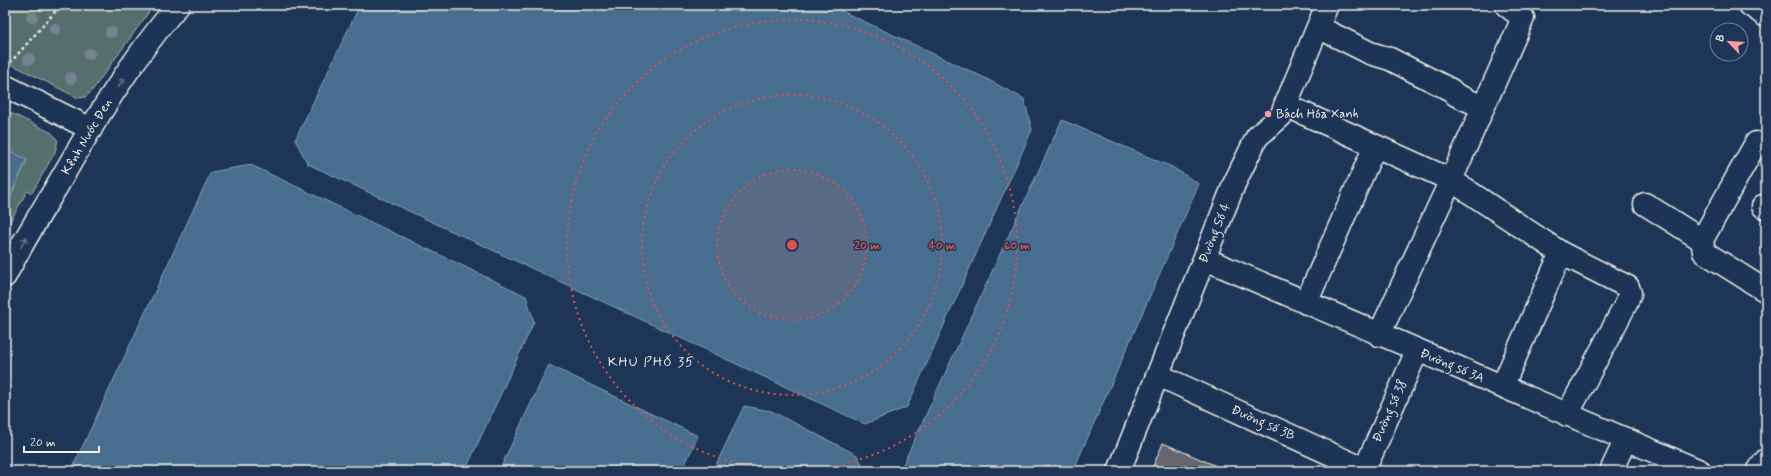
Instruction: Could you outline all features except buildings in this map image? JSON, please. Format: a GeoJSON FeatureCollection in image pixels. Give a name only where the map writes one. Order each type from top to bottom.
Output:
{"type":"FeatureCollection","features":[{"type":"Feature","properties":{"kind":"street","name":"Kênh Nước Đen"},"geometry":{"type":"LineString","coordinates":[[5,276],[91,129],[136,59],[178,5]]}},
{"type":"Feature","properties":{"kind":"street","name":"Đường Số 4"},"geometry":{"type":"LineString","coordinates":[[1119,471],[1236,182],[1257,137],[1281,116],[1327,5]]}},
{"type":"Feature","properties":{"kind":"street"},"geometry":{"type":"LineString","coordinates":[[1379,335],[1451,180],[1523,18],[1506,5]]}},
{"type":"Feature","properties":{"kind":"street"},"geometry":{"type":"LineString","coordinates":[[1750,5],[1766,16]]}},
{"type":"Feature","properties":{"kind":"street"},"geometry":{"type":"LineString","coordinates":[[1318,27],[1370,53],[1390,59],[1451,90],[1456,95],[1483,107]]}},
{"type":"Feature","properties":{"kind":"street"},"geometry":{"type":"LineString","coordinates":[[6,76],[91,129]]}},
{"type":"Feature","properties":{"kind":"street"},"geometry":{"type":"LineString","coordinates":[[1285,105],[1451,180],[1561,253],[1628,287],[1630,294],[1626,304],[1567,415]]}},
{"type":"Feature","properties":{"kind":"street"},"geometry":{"type":"LineString","coordinates":[[1756,143],[1702,240],[1704,252],[1766,291]]}},
{"type":"Feature","properties":{"kind":"street"},"geometry":{"type":"LineString","coordinates":[[1306,303],[1375,146]]}},
{"type":"Feature","properties":{"kind":"street"},"geometry":{"type":"LineString","coordinates":[[1645,204],[1702,240]]}},
{"type":"Feature","properties":{"kind":"street"},"geometry":{"type":"LineString","coordinates":[[1502,387],[1561,253]]}},
{"type":"Feature","properties":{"kind":"street","name":"Đường số 3A"},"geometry":{"type":"LineString","coordinates":[[1205,259],[1379,335],[1700,471]]}},
{"type":"Feature","properties":{"kind":"street","name":"Đường số 38"},"geometry":{"type":"LineString","coordinates":[[1365,470],[1417,351]]}},
{"type":"Feature","properties":{"kind":"street","name":"Đường số 3B"},"geometry":{"type":"LineString","coordinates":[[1158,375],[1365,470]]}},
{"type":"Feature","properties":{"kind":"street"},"geometry":{"type":"LineString","coordinates":[[1611,471],[1626,440]]}},
{"type":"Feature","properties":{"kind":"street"},"geometry":{"type":"LineString","coordinates":[[1758,471],[1766,460]]}},
{"type":"Feature","properties":{"kind":"path"},"geometry":{"type":"LineString","coordinates":[[6,76],[61,5]]}},
{"type":"Feature","properties":{"kind":"green space"},"geometry":{"type":"Polygon","coordinates":[[[5,5],[154,5],[91,92],[85,97],[78,98],[5,61],[5,5]]]}},
{"type":"Feature","properties":{"kind":"green space"},"geometry":{"type":"Polygon","coordinates":[[[5,110],[52,133],[58,141],[55,152],[32,193],[27,191],[5,231],[5,208],[27,160],[5,149],[5,110]]]}},
{"type":"Feature","properties":{"kind":"water"},"geometry":{"type":"Polygon","coordinates":[[[360,5],[829,5],[985,78],[1024,99],[1032,130],[907,407],[865,424],[308,164],[295,140],[360,5]]]}},
{"type":"Feature","properties":{"kind":"water"},"geometry":{"type":"Polygon","coordinates":[[[1062,120],[1172,167],[1199,184],[1073,471],[900,471],[1062,120]]]}},
{"type":"Feature","properties":{"kind":"water"},"geometry":{"type":"Polygon","coordinates":[[[5,149],[27,159],[5,208],[5,149]]]}},
{"type":"Feature","properties":{"kind":"water"},"geometry":{"type":"Polygon","coordinates":[[[251,165],[526,296],[534,322],[465,471],[71,471],[211,172],[251,165]]]}},
{"type":"Feature","properties":{"kind":"water"},"geometry":{"type":"Polygon","coordinates":[[[549,365],[698,436],[682,471],[499,471],[549,365]]]}},
{"type":"Feature","properties":{"kind":"water"},"geometry":{"type":"Polygon","coordinates":[[[744,406],[771,411],[857,455],[866,471],[713,471],[744,406]]]}},
{"type":"Feature","properties":{"kind":"place","name":"Bách Hóa Xanh"},"geometry":{"type":"Point","coordinates":[1268,114]}},
{"type":"Feature","properties":{"kind":"district","name":"KHU PHỐ 35"},"geometry":{"type":"Point","coordinates":[651,362]}}]}
